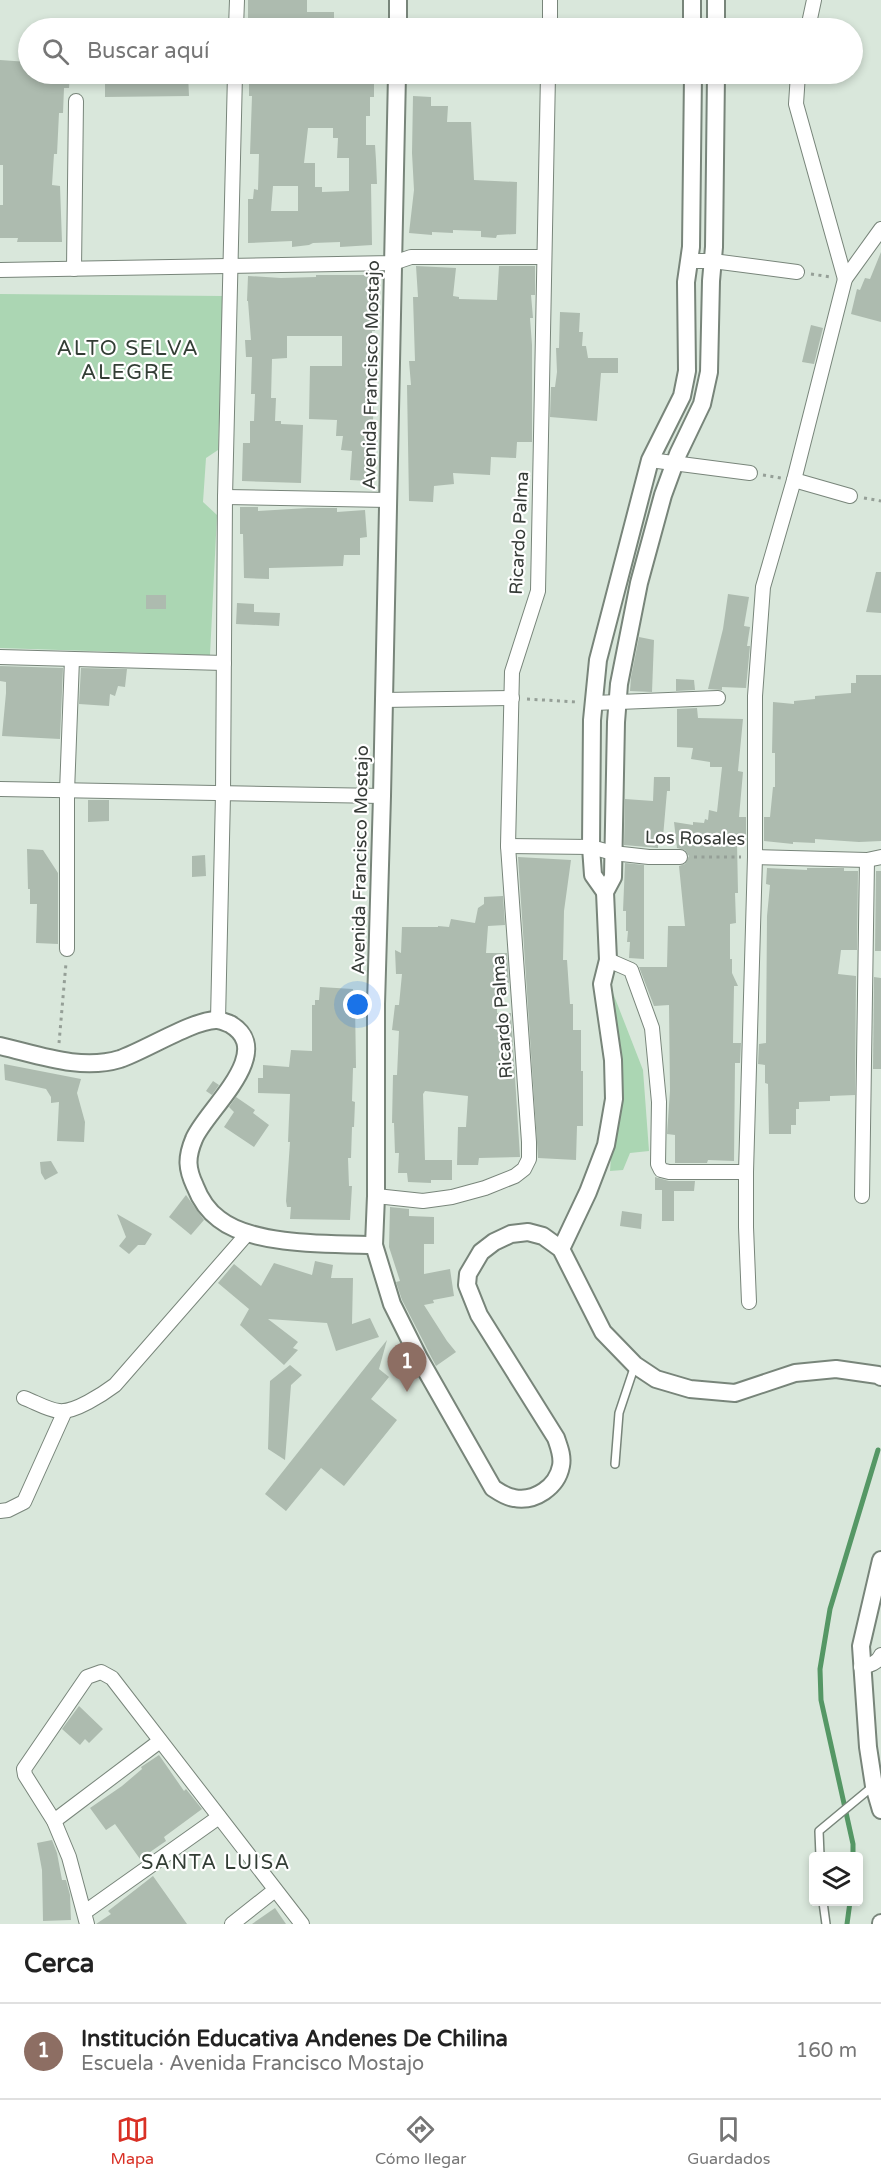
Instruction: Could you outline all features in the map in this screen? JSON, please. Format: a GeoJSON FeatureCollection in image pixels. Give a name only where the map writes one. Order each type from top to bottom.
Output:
{"type":"FeatureCollection","features":[{"type":"Feature","properties":{"kind":"street"},"geometry":{"type":"LineString","coordinates":[[236,18],[237,0]]}},
{"type":"Feature","properties":{"kind":"street"},"geometry":{"type":"LineString","coordinates":[[398,0],[398,18]]}},
{"type":"Feature","properties":{"kind":"street"},"geometry":{"type":"LineString","coordinates":[[549,18],[550,0]]}},
{"type":"Feature","properties":{"kind":"street"},"geometry":{"type":"LineString","coordinates":[[692,0],[693,18]]}},
{"type":"Feature","properties":{"kind":"street"},"geometry":{"type":"LineString","coordinates":[[716,0],[716,18]]}},
{"type":"Feature","properties":{"kind":"street"},"geometry":{"type":"LineString","coordinates":[[810,18],[814,0]]}},
{"type":"Feature","properties":{"kind":"street"},"geometry":{"type":"LineString","coordinates":[[218,1020],[223,794],[225,496],[235,84]]}},
{"type":"Feature","properties":{"kind":"street","name":"Avenida Francisco Mostajo"},"geometry":{"type":"LineString","coordinates":[[397,84],[376,1004],[374,1245],[392,1304],[420,1358],[493,1488],[515,1499],[538,1495],[549,1488],[561,1466],[561,1454],[556,1438],[479,1315],[467,1285],[468,1274],[481,1252],[494,1242],[511,1234],[528,1232],[543,1236],[561,1249]]}},
{"type":"Feature","properties":{"kind":"street","name":"Ricardo Palma"},"geometry":{"type":"LineString","coordinates":[[376,1196],[423,1201],[452,1197],[485,1188],[514,1176],[524,1169],[529,1159],[508,846],[512,672],[538,591],[549,84]]}},
{"type":"Feature","properties":{"kind":"street"},"geometry":{"type":"LineString","coordinates":[[605,892],[593,875],[591,847],[594,703],[598,660],[650,460],[682,396],[687,371],[686,282],[690,261],[693,84]]}},
{"type":"Feature","properties":{"kind":"street"},"geometry":{"type":"LineString","coordinates":[[716,84],[710,372],[702,404],[674,464],[663,495],[639,583],[619,684],[613,877],[605,892],[608,960],[602,984],[613,1060],[615,1099],[606,1145],[588,1192],[561,1249],[603,1332],[635,1365],[656,1379],[690,1389],[735,1393],[795,1373],[836,1369],[880,1374]]}},
{"type":"Feature","properties":{"kind":"street"},"geometry":{"type":"LineString","coordinates":[[797,84],[796,104],[845,279]]}},
{"type":"Feature","properties":{"kind":"street"},"geometry":{"type":"LineString","coordinates":[[74,269],[76,101]]}},
{"type":"Feature","properties":{"kind":"street"},"geometry":{"type":"LineString","coordinates":[[749,1302],[746,1172],[755,857],[755,696],[763,587],[794,480],[845,279],[881,229]]}},
{"type":"Feature","properties":{"kind":"street"},"geometry":{"type":"LineString","coordinates":[[0,270],[393,263],[411,257],[544,257]]}},
{"type":"Feature","properties":{"kind":"street"},"geometry":{"type":"LineString","coordinates":[[690,261],[713,261],[797,272]]}},
{"type":"Feature","properties":{"kind":"street"},"geometry":{"type":"LineString","coordinates":[[650,460],[750,473]]}},
{"type":"Feature","properties":{"kind":"street"},"geometry":{"type":"LineString","coordinates":[[794,480],[850,496]]}},
{"type":"Feature","properties":{"kind":"street"},"geometry":{"type":"LineString","coordinates":[[225,496],[388,500]]}},
{"type":"Feature","properties":{"kind":"street"},"geometry":{"type":"LineString","coordinates":[[0,657],[224,663]]}},
{"type":"Feature","properties":{"kind":"street"},"geometry":{"type":"LineString","coordinates":[[67,950],[72,659]]}},
{"type":"Feature","properties":{"kind":"street"},"geometry":{"type":"LineString","coordinates":[[383,700],[512,698]]}},
{"type":"Feature","properties":{"kind":"street"},"geometry":{"type":"LineString","coordinates":[[594,703],[718,698]]}},
{"type":"Feature","properties":{"kind":"street"},"geometry":{"type":"LineString","coordinates":[[0,789],[382,796]]}},
{"type":"Feature","properties":{"kind":"street","name":"Los Rosales"},"geometry":{"type":"LineString","coordinates":[[508,846],[591,847],[613,853],[649,857],[680,857]]}},
{"type":"Feature","properties":{"kind":"street","name":"Los Rosales"},"geometry":{"type":"LineString","coordinates":[[755,857],[867,860],[881,857]]}},
{"type":"Feature","properties":{"kind":"street"},"geometry":{"type":"LineString","coordinates":[[862,1196],[867,860]]}},
{"type":"Feature","properties":{"kind":"street"},"geometry":{"type":"LineString","coordinates":[[608,960],[631,970],[652,1028],[659,1102],[658,1164],[661,1170],[669,1172],[746,1172]]}},
{"type":"Feature","properties":{"kind":"street"},"geometry":{"type":"LineString","coordinates":[[0,1046],[58,1060],[92,1065],[120,1059],[198,1025],[218,1020],[230,1024],[242,1035],[246,1051],[242,1072],[194,1138],[187,1167],[201,1200],[219,1220],[247,1233],[306,1243],[374,1245]]}},
{"type":"Feature","properties":{"kind":"street"},"geometry":{"type":"LineString","coordinates":[[24,1398],[59,1412],[100,1396],[115,1385],[247,1233]]}},
{"type":"Feature","properties":{"kind":"street"},"geometry":{"type":"LineString","coordinates":[[0,1511],[8,1510],[24,1502],[65,1411]]}},
{"type":"Feature","properties":{"kind":"street"},"geometry":{"type":"LineString","coordinates":[[881,1560],[861,1646],[869,1790],[881,1810]]}},
{"type":"Feature","properties":{"kind":"street"},"geometry":{"type":"LineString","coordinates":[[861,1667],[871,1665],[881,1655]]}},
{"type":"Feature","properties":{"kind":"street"},"geometry":{"type":"LineString","coordinates":[[219,1817],[86,1918],[69,1857],[54,1821],[25,1775],[24,1769],[91,1674],[100,1672],[112,1678],[302,1924]]}},
{"type":"Feature","properties":{"kind":"street"},"geometry":{"type":"LineString","coordinates":[[54,1821],[160,1741]]}},
{"type":"Feature","properties":{"kind":"street"},"geometry":{"type":"LineString","coordinates":[[232,1924],[275,1890]]}},
{"type":"Feature","properties":{"kind":"lane"},"geometry":{"type":"LineString","coordinates":[[615,1464],[619,1413],[635,1365]]}},
{"type":"Feature","properties":{"kind":"lane"},"geometry":{"type":"LineString","coordinates":[[820,1852],[819,1832],[869,1790]]}},
{"type":"Feature","properties":{"kind":"lane"},"geometry":{"type":"LineString","coordinates":[[824,1906],[826,1924]]}},
{"type":"Feature","properties":{"kind":"path"},"geometry":{"type":"LineString","coordinates":[[797,272],[845,279]]}},
{"type":"Feature","properties":{"kind":"path"},"geometry":{"type":"LineString","coordinates":[[750,473],[794,480]]}},
{"type":"Feature","properties":{"kind":"path"},"geometry":{"type":"LineString","coordinates":[[512,698],[594,703]]}},
{"type":"Feature","properties":{"kind":"path","name":"Los Rosales"},"geometry":{"type":"LineString","coordinates":[[680,857],[755,857]]}},
{"type":"Feature","properties":{"kind":"path"},"geometry":{"type":"LineString","coordinates":[[58,1060],[67,950]]}},
{"type":"Feature","properties":{"kind":"green space"},"geometry":{"type":"Polygon","coordinates":[[[0,294],[223,296],[218,450],[206,458],[203,502],[217,515],[210,655],[0,648],[0,294]]]}},
{"type":"Feature","properties":{"kind":"green space"},"geometry":{"type":"Polygon","coordinates":[[[613,993],[643,1070],[649,1151],[630,1153],[623,1170],[610,1171],[615,1102],[610,994],[613,993]]]}},
{"type":"Feature","properties":{"kind":"building"},"geometry":{"type":"Polygon","coordinates":[[[248,0],[307,0],[307,12],[334,12],[334,18],[248,18],[248,0]]]}},
{"type":"Feature","properties":{"kind":"building"},"geometry":{"type":"Polygon","coordinates":[[[0,60],[18,61],[18,84],[69,84],[69,88],[64,88],[63,113],[59,113],[57,154],[54,154],[52,185],[60,186],[62,242],[17,242],[18,238],[0,238],[3,165],[0,165],[0,60]]]}},
{"type":"Feature","properties":{"kind":"building"},"geometry":{"type":"Polygon","coordinates":[[[105,84],[188,84],[189,96],[105,97],[105,84]]]}},
{"type":"Feature","properties":{"kind":"building"},"geometry":{"type":"Polygon","coordinates":[[[249,84],[374,84],[374,97],[370,97],[370,116],[366,116],[366,145],[375,145],[376,160],[377,184],[371,184],[372,245],[340,247],[340,242],[313,243],[292,247],[292,241],[248,243],[248,199],[253,199],[254,189],[258,190],[259,154],[250,154],[252,96],[249,96],[249,84]],[[308,128],[304,163],[315,163],[315,187],[322,187],[322,192],[349,191],[349,158],[337,158],[338,138],[333,138],[333,128],[308,128]],[[273,186],[271,211],[298,211],[298,186],[273,186]]]}},
{"type":"Feature","properties":{"kind":"building"},"geometry":{"type":"Polygon","coordinates":[[[413,96],[431,97],[431,106],[448,106],[447,122],[471,122],[474,180],[517,182],[516,234],[497,235],[496,238],[481,237],[481,231],[453,230],[453,233],[432,232],[432,235],[409,233],[414,190],[413,96]]]}},
{"type":"Feature","properties":{"kind":"building"},"geometry":{"type":"Polygon","coordinates":[[[881,252],[881,322],[851,314],[857,289],[860,290],[865,278],[870,279],[881,252]]]}},
{"type":"Feature","properties":{"kind":"building"},"geometry":{"type":"Polygon","coordinates":[[[416,266],[456,268],[453,296],[459,299],[497,300],[499,266],[535,266],[535,295],[531,295],[533,318],[530,318],[532,442],[517,442],[516,458],[491,457],[490,475],[453,473],[454,484],[434,486],[433,502],[409,501],[407,385],[411,385],[409,361],[415,361],[413,297],[418,297],[416,266]]]}},
{"type":"Feature","properties":{"kind":"building"},"geometry":{"type":"Polygon","coordinates":[[[316,275],[379,275],[375,331],[372,331],[372,364],[369,364],[369,392],[374,392],[373,421],[370,421],[369,481],[350,480],[352,451],[341,450],[343,436],[336,436],[337,420],[309,419],[310,366],[342,366],[342,336],[287,336],[287,358],[272,359],[271,398],[276,398],[275,421],[281,421],[281,424],[303,425],[301,483],[242,481],[243,443],[250,443],[250,421],[254,421],[255,394],[251,394],[252,357],[246,357],[245,340],[251,340],[247,301],[248,276],[281,278],[316,277],[316,275]]]}},
{"type":"Feature","properties":{"kind":"building"},"geometry":{"type":"Polygon","coordinates":[[[560,312],[580,313],[579,332],[583,332],[582,346],[586,346],[588,358],[618,358],[618,373],[601,373],[597,421],[550,417],[551,387],[555,387],[557,372],[556,348],[559,348],[560,312]]]}},
{"type":"Feature","properties":{"kind":"building"},"geometry":{"type":"Polygon","coordinates":[[[811,325],[823,328],[814,364],[802,362],[811,325]]]}},
{"type":"Feature","properties":{"kind":"building"},"geometry":{"type":"Polygon","coordinates":[[[240,507],[258,507],[258,511],[308,508],[337,508],[337,512],[365,510],[367,537],[360,538],[360,555],[344,555],[343,566],[269,568],[269,579],[244,578],[240,507]]]}},
{"type":"Feature","properties":{"kind":"building"},"geometry":{"type":"Polygon","coordinates":[[[876,572],[881,572],[881,613],[866,612],[876,572]]]}},
{"type":"Feature","properties":{"kind":"building"},"geometry":{"type":"Polygon","coordinates":[[[728,594],[749,597],[744,626],[750,627],[746,688],[708,689],[723,629],[728,594]]]}},
{"type":"Feature","properties":{"kind":"building"},"geometry":{"type":"Polygon","coordinates":[[[146,595],[166,595],[166,609],[146,609],[146,595]]]}},
{"type":"Feature","properties":{"kind":"building"},"geometry":{"type":"Polygon","coordinates":[[[237,603],[254,604],[254,612],[280,613],[279,626],[236,624],[237,603]]]}},
{"type":"Feature","properties":{"kind":"building"},"geometry":{"type":"Polygon","coordinates":[[[639,637],[654,640],[652,692],[630,691],[639,637]]]}},
{"type":"Feature","properties":{"kind":"building"},"geometry":{"type":"Polygon","coordinates":[[[0,666],[63,668],[60,739],[2,736],[6,682],[0,681],[0,666]]]}},
{"type":"Feature","properties":{"kind":"building"},"geometry":{"type":"Polygon","coordinates":[[[81,668],[127,669],[125,687],[118,686],[115,696],[110,694],[109,706],[79,704],[81,668]]]}},
{"type":"Feature","properties":{"kind":"building"},"geometry":{"type":"Polygon","coordinates":[[[856,675],[881,675],[881,841],[815,839],[815,843],[793,842],[793,844],[764,841],[764,817],[770,817],[773,787],[775,787],[775,753],[772,753],[773,702],[794,704],[794,701],[815,699],[815,696],[851,693],[851,683],[856,683],[856,675]]]}},
{"type":"Feature","properties":{"kind":"building"},"geometry":{"type":"Polygon","coordinates":[[[676,679],[694,680],[695,690],[676,691],[676,679]]]}},
{"type":"Feature","properties":{"kind":"building"},"geometry":{"type":"Polygon","coordinates":[[[697,708],[698,718],[743,719],[738,771],[743,772],[739,817],[746,817],[746,842],[737,842],[736,923],[730,924],[730,959],[732,959],[732,973],[738,986],[734,986],[733,1043],[741,1043],[740,1063],[735,1063],[734,1161],[708,1160],[707,1163],[675,1163],[675,1135],[667,1134],[670,1091],[669,1005],[654,1006],[639,967],[667,967],[668,926],[685,926],[679,866],[685,864],[689,856],[685,850],[677,848],[674,822],[693,825],[693,822],[704,823],[705,819],[708,820],[709,810],[717,812],[722,767],[710,767],[710,762],[691,759],[693,748],[677,747],[677,709],[697,708]]]}},
{"type":"Feature","properties":{"kind":"building"},"geometry":{"type":"Polygon","coordinates":[[[654,777],[670,777],[663,837],[658,837],[658,848],[624,845],[625,799],[653,801],[654,777]]]}},
{"type":"Feature","properties":{"kind":"building"},"geometry":{"type":"Polygon","coordinates":[[[88,800],[109,800],[109,821],[88,822],[88,800]]]}},
{"type":"Feature","properties":{"kind":"building"},"geometry":{"type":"Polygon","coordinates":[[[27,849],[43,850],[58,873],[58,944],[36,943],[37,904],[30,904],[27,849]]]}},
{"type":"Feature","properties":{"kind":"building"},"geometry":{"type":"Polygon","coordinates":[[[205,855],[206,876],[192,877],[192,856],[205,855]]]}},
{"type":"Feature","properties":{"kind":"building"},"geometry":{"type":"Polygon","coordinates":[[[518,857],[571,860],[564,911],[563,960],[567,960],[570,1004],[573,1004],[573,1030],[581,1030],[583,1126],[577,1126],[576,1160],[538,1158],[518,857]]]}},
{"type":"Feature","properties":{"kind":"building"},"geometry":{"type":"Polygon","coordinates":[[[625,863],[644,865],[644,959],[629,958],[630,942],[627,942],[626,911],[623,911],[625,863]]]}},
{"type":"Feature","properties":{"kind":"building"},"geometry":{"type":"Polygon","coordinates":[[[767,868],[807,870],[807,868],[844,868],[844,871],[858,871],[857,950],[841,950],[838,974],[856,976],[855,1095],[830,1096],[830,1101],[799,1102],[799,1109],[796,1109],[796,1125],[791,1125],[791,1134],[769,1134],[768,1084],[765,1083],[765,1065],[758,1064],[759,1044],[766,1043],[767,916],[770,885],[766,884],[767,868]]]}},
{"type":"Feature","properties":{"kind":"building"},"geometry":{"type":"Polygon","coordinates":[[[876,871],[881,871],[881,951],[875,951],[876,871]]]}},
{"type":"Feature","properties":{"kind":"building"},"geometry":{"type":"Polygon","coordinates":[[[503,896],[505,925],[488,926],[486,953],[507,953],[509,983],[497,983],[497,1013],[511,1013],[520,1157],[479,1158],[478,1165],[457,1165],[458,1127],[466,1127],[468,1096],[425,1091],[423,1094],[425,1160],[452,1160],[452,1180],[431,1180],[431,1183],[408,1182],[407,1173],[398,1173],[399,1153],[395,1153],[394,1123],[392,1123],[393,1075],[397,1075],[399,1031],[392,1030],[395,1005],[399,1005],[402,974],[396,974],[395,950],[401,953],[402,927],[449,927],[451,919],[475,923],[478,908],[484,904],[484,897],[503,896]]]}},
{"type":"Feature","properties":{"kind":"building"},"geometry":{"type":"Polygon","coordinates":[[[874,977],[881,978],[881,1069],[873,1069],[874,977]]]}},
{"type":"Feature","properties":{"kind":"building"},"geometry":{"type":"Polygon","coordinates":[[[320,987],[353,989],[352,1003],[355,1003],[356,1068],[353,1068],[352,1101],[355,1102],[354,1127],[352,1127],[351,1158],[348,1158],[349,1186],[352,1186],[350,1220],[290,1219],[291,1207],[287,1207],[286,1201],[290,1094],[258,1093],[258,1078],[263,1078],[263,1065],[289,1067],[291,1050],[312,1051],[312,1005],[315,1005],[315,1000],[319,1000],[320,987]]]}},
{"type":"Feature","properties":{"kind":"building"},"geometry":{"type":"Polygon","coordinates":[[[4,1064],[81,1079],[77,1093],[85,1122],[84,1142],[57,1141],[59,1102],[51,1103],[51,1097],[46,1089],[5,1080],[4,1064]]]}},
{"type":"Feature","properties":{"kind":"building"},"geometry":{"type":"Polygon","coordinates":[[[213,1081],[219,1085],[212,1095],[206,1091],[213,1081]]]}},
{"type":"Feature","properties":{"kind":"building"},"geometry":{"type":"Polygon","coordinates":[[[236,1097],[255,1110],[253,1113],[269,1125],[254,1147],[224,1127],[234,1112],[229,1107],[236,1097]]]}},
{"type":"Feature","properties":{"kind":"building"},"geometry":{"type":"Polygon","coordinates":[[[51,1161],[58,1173],[45,1180],[41,1173],[40,1162],[51,1161]]]}},
{"type":"Feature","properties":{"kind":"building"},"geometry":{"type":"Polygon","coordinates":[[[655,1177],[669,1181],[695,1181],[694,1191],[674,1191],[674,1221],[662,1221],[662,1190],[655,1190],[655,1177]]]}},
{"type":"Feature","properties":{"kind":"building"},"geometry":{"type":"Polygon","coordinates":[[[186,1195],[204,1220],[191,1235],[169,1217],[186,1195]]]}},
{"type":"Feature","properties":{"kind":"building"},"geometry":{"type":"Polygon","coordinates":[[[390,1207],[409,1209],[409,1216],[434,1217],[434,1244],[424,1244],[424,1274],[450,1269],[454,1296],[433,1300],[434,1303],[424,1305],[456,1352],[436,1366],[402,1300],[396,1282],[400,1281],[389,1247],[390,1207]]]}},
{"type":"Feature","properties":{"kind":"building"},"geometry":{"type":"Polygon","coordinates":[[[622,1211],[642,1214],[641,1229],[620,1226],[622,1211]]]}},
{"type":"Feature","properties":{"kind":"building"},"geometry":{"type":"Polygon","coordinates":[[[117,1214],[152,1234],[145,1245],[138,1245],[129,1254],[119,1246],[126,1237],[117,1214]]]}},
{"type":"Feature","properties":{"kind":"building"},"geometry":{"type":"Polygon","coordinates":[[[315,1261],[333,1265],[331,1278],[353,1278],[352,1324],[370,1318],[379,1337],[336,1351],[327,1323],[268,1319],[298,1342],[293,1348],[298,1350],[284,1365],[240,1325],[249,1309],[218,1283],[234,1264],[261,1286],[274,1263],[312,1275],[315,1261]]]}},
{"type":"Feature","properties":{"kind":"building"},"geometry":{"type":"Polygon","coordinates":[[[387,1340],[379,1369],[389,1377],[371,1399],[397,1420],[344,1486],[321,1468],[286,1511],[265,1494],[387,1340]]]}},
{"type":"Feature","properties":{"kind":"building"},"geometry":{"type":"Polygon","coordinates":[[[290,1365],[302,1375],[291,1385],[285,1460],[268,1449],[270,1381],[290,1365]]]}},
{"type":"Feature","properties":{"kind":"building"},"geometry":{"type":"Polygon","coordinates":[[[79,1706],[103,1729],[89,1743],[85,1739],[80,1745],[62,1729],[79,1706]]]}},
{"type":"Feature","properties":{"kind":"building"},"geometry":{"type":"Polygon","coordinates":[[[159,1755],[184,1791],[186,1789],[202,1809],[164,1837],[166,1841],[140,1859],[115,1824],[106,1830],[90,1808],[122,1786],[142,1769],[141,1767],[159,1755]]]}},
{"type":"Feature","properties":{"kind":"building"},"geometry":{"type":"Polygon","coordinates":[[[52,1840],[62,1880],[66,1880],[70,1895],[71,1920],[43,1921],[42,1870],[37,1843],[52,1840]]]}},
{"type":"Feature","properties":{"kind":"building"},"geometry":{"type":"Polygon","coordinates":[[[153,1876],[187,1924],[96,1924],[111,1914],[108,1911],[153,1876]]]}},
{"type":"Feature","properties":{"kind":"building"},"geometry":{"type":"Polygon","coordinates":[[[275,1908],[286,1924],[252,1924],[275,1908]]]}},
{"type":"Feature","properties":{"kind":"waterway"},"geometry":{"type":"LineString","coordinates":[[853,1852],[821,1700],[820,1669],[830,1609],[878,1450]]}},
{"type":"Feature","properties":{"kind":"waterway"},"geometry":{"type":"LineString","coordinates":[[847,1924],[849,1906]]}},
{"type":"Feature","properties":{"kind":"place","name":"Institución Educativa Andenes De Chilina"},"geometry":{"type":"Point","coordinates":[407,1392]}},
{"type":"Feature","properties":{"kind":"district","name":"ALTO SELVA ALEGRE"},"geometry":{"type":"Point","coordinates":[128,360]}},
{"type":"Feature","properties":{"kind":"district","name":"SANTA LUISA"},"geometry":{"type":"Point","coordinates":[216,1862]}}]}
